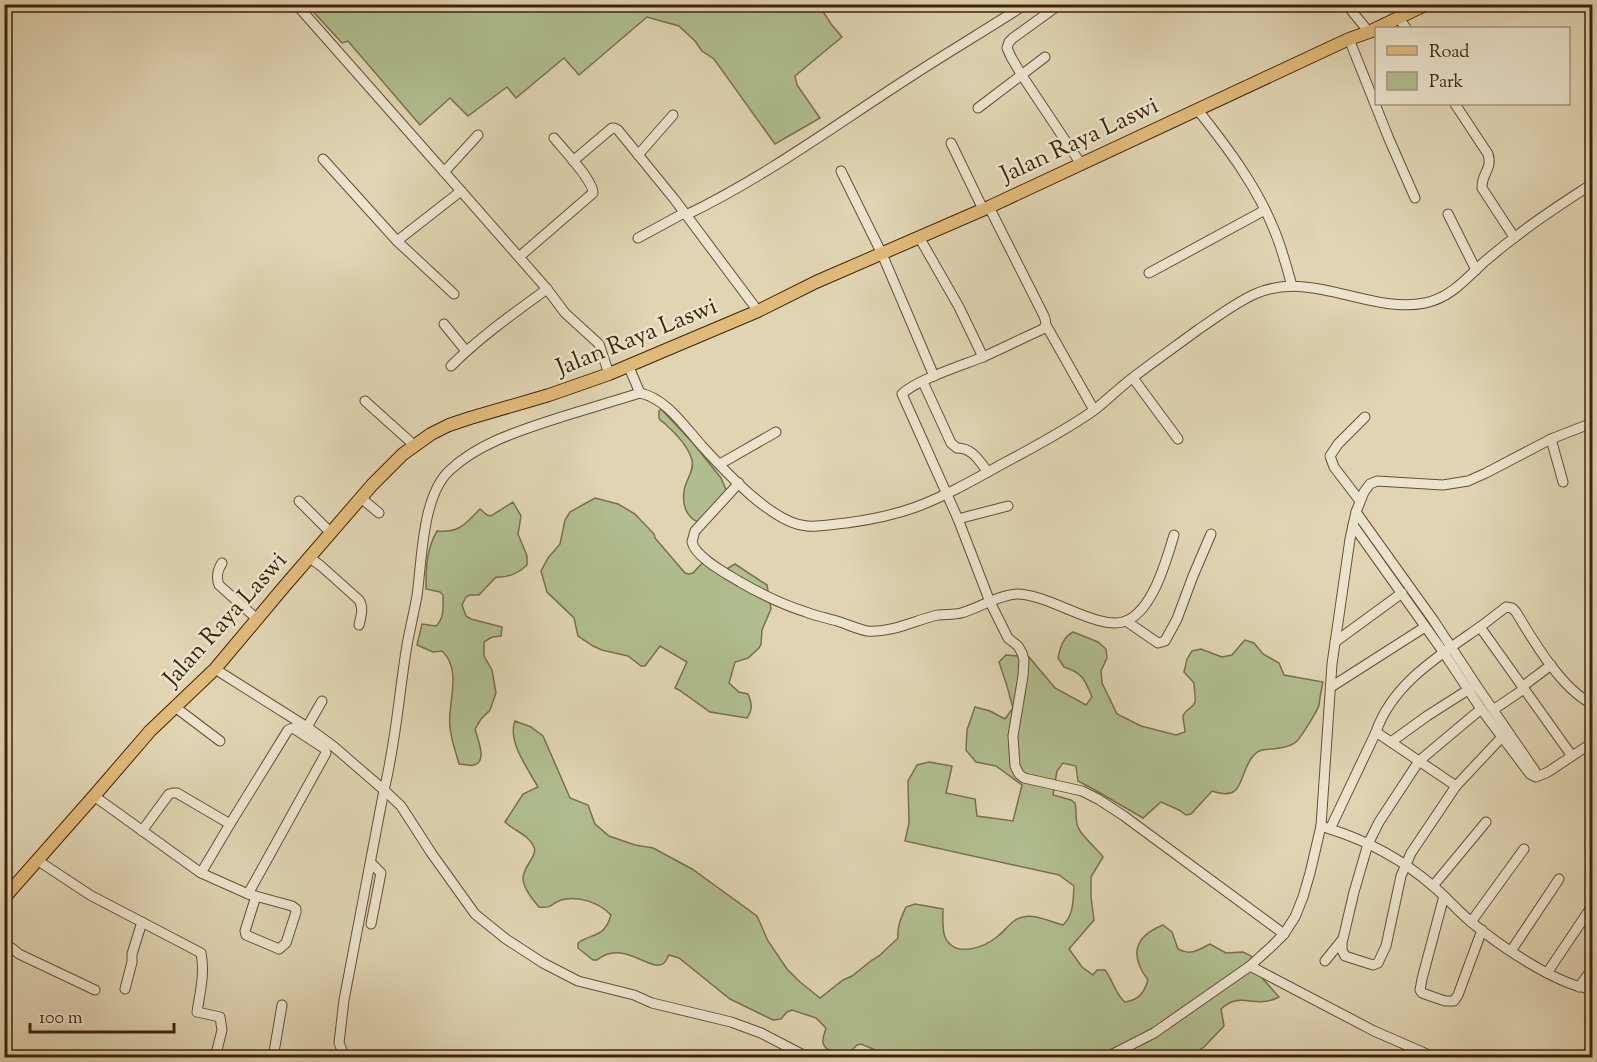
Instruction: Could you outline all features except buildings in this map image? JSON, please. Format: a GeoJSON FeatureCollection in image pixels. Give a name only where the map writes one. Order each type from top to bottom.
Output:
{"type":"FeatureCollection","features":[{"type":"Feature","properties":{"kind":"main road","name":"Jalan Raya Laswi"},"geometry":{"type":"LineString","coordinates":[[1379,27],[1427,4]]}},
{"type":"Feature","properties":{"kind":"main road","name":"Jalan Raya Laswi"},"geometry":{"type":"LineString","coordinates":[[4,898],[150,731],[215,669],[361,498],[391,466],[415,446],[449,425],[609,374],[758,312],[816,282],[986,208],[1375,29]]}},
{"type":"Feature","properties":{"kind":"street"},"geometry":{"type":"LineString","coordinates":[[638,238],[713,202],[764,173],[1026,4]]}},
{"type":"Feature","properties":{"kind":"street"},"geometry":{"type":"LineString","coordinates":[[1060,4],[1016,35],[1009,42],[1007,51],[1081,164]]}},
{"type":"Feature","properties":{"kind":"street"},"geometry":{"type":"LineString","coordinates":[[1346,4],[1369,32]]}},
{"type":"Feature","properties":{"kind":"street"},"geometry":{"type":"LineString","coordinates":[[300,6],[547,289],[565,314],[599,344],[609,374]]}},
{"type":"Feature","properties":{"kind":"street"},"geometry":{"type":"LineString","coordinates":[[1398,17],[1405,27]]}},
{"type":"Feature","properties":{"kind":"street"},"geometry":{"type":"LineString","coordinates":[[1349,39],[1375,104]]}},
{"type":"Feature","properties":{"kind":"street"},"geometry":{"type":"LineString","coordinates":[[978,108],[1045,57]]}},
{"type":"Feature","properties":{"kind":"street"},"geometry":{"type":"LineString","coordinates":[[1375,105],[1415,198]]}},
{"type":"Feature","properties":{"kind":"street"},"geometry":{"type":"LineString","coordinates":[[1456,105],[1488,154],[1490,166],[1482,182],[1482,188],[1514,237]]}},
{"type":"Feature","properties":{"kind":"street"},"geometry":{"type":"LineString","coordinates":[[1197,109],[1237,162],[1265,210],[1275,232],[1292,285]]}},
{"type":"Feature","properties":{"kind":"street"},"geometry":{"type":"LineString","coordinates":[[638,155],[673,115]]}},
{"type":"Feature","properties":{"kind":"street"},"geometry":{"type":"LineString","coordinates":[[573,161],[610,129],[614,128],[621,133],[758,312]]}},
{"type":"Feature","properties":{"kind":"street"},"geometry":{"type":"LineString","coordinates":[[444,172],[478,135]]}},
{"type":"Feature","properties":{"kind":"street"},"geometry":{"type":"LineString","coordinates":[[519,257],[593,193],[587,178],[554,138]]}},
{"type":"Feature","properties":{"kind":"street"},"geometry":{"type":"LineString","coordinates":[[951,143],[1094,410]]}},
{"type":"Feature","properties":{"kind":"street"},"geometry":{"type":"LineString","coordinates":[[323,159],[397,241],[454,294]]}},
{"type":"Feature","properties":{"kind":"street"},"geometry":{"type":"LineString","coordinates":[[841,171],[882,254],[934,376]]}},
{"type":"Feature","properties":{"kind":"street"},"geometry":{"type":"LineString","coordinates":[[345,1058],[339,1043],[344,1000],[392,759],[425,533],[431,503],[442,479],[462,460],[498,439],[640,393],[663,404],[758,502],[779,516],[797,524],[810,526],[859,521],[891,514],[914,508],[947,493],[1039,445],[1094,410],[1133,378],[1254,294],[1270,288],[1292,285],[1388,303],[1421,304],[1443,297],[1514,237],[1593,184]]}},
{"type":"Feature","properties":{"kind":"street"},"geometry":{"type":"LineString","coordinates":[[397,241],[461,191]]}},
{"type":"Feature","properties":{"kind":"street"},"geometry":{"type":"LineString","coordinates":[[1149,273],[1265,210]]}},
{"type":"Feature","properties":{"kind":"street"},"geometry":{"type":"LineString","coordinates":[[1448,214],[1476,270]]}},
{"type":"Feature","properties":{"kind":"street"},"geometry":{"type":"LineString","coordinates":[[919,237],[959,307],[983,357]]}},
{"type":"Feature","properties":{"kind":"street"},"geometry":{"type":"LineString","coordinates":[[452,366],[466,351],[503,321],[547,289]]}},
{"type":"Feature","properties":{"kind":"street"},"geometry":{"type":"LineString","coordinates":[[444,324],[466,351]]}},
{"type":"Feature","properties":{"kind":"street"},"geometry":{"type":"LineString","coordinates":[[1046,324],[1041,330],[983,357],[934,376],[903,392],[958,519],[990,602],[1006,636],[1018,646],[1022,653],[1023,676],[1013,736],[1015,766],[1024,778],[1082,791],[1098,799],[1284,933]]}},
{"type":"Feature","properties":{"kind":"street"},"geometry":{"type":"LineString","coordinates":[[628,365],[640,393]]}},
{"type":"Feature","properties":{"kind":"street"},"geometry":{"type":"LineString","coordinates":[[1133,378],[1178,439]]}},
{"type":"Feature","properties":{"kind":"street"},"geometry":{"type":"LineString","coordinates":[[923,382],[951,443],[956,448],[969,450],[988,472]]}},
{"type":"Feature","properties":{"kind":"street"},"geometry":{"type":"LineString","coordinates":[[365,401],[415,446]]}},
{"type":"Feature","properties":{"kind":"street"},"geometry":{"type":"LineString","coordinates":[[1360,501],[1334,467],[1330,456],[1338,444],[1365,417]]}},
{"type":"Feature","properties":{"kind":"street"},"geometry":{"type":"LineString","coordinates":[[1326,827],[1331,687],[1335,642],[1353,525],[1366,489],[1374,481],[1388,480],[1443,485],[1468,481],[1551,439],[1593,423]]}},
{"type":"Feature","properties":{"kind":"street"},"geometry":{"type":"LineString","coordinates":[[720,464],[776,432]]}},
{"type":"Feature","properties":{"kind":"street"},"geometry":{"type":"LineString","coordinates":[[1551,439],[1563,482]]}},
{"type":"Feature","properties":{"kind":"street"},"geometry":{"type":"LineString","coordinates":[[739,483],[695,531],[692,546],[698,554],[756,591],[807,613],[867,631],[910,625],[939,615],[959,613],[1012,595],[1028,595],[1104,621],[1117,623],[1126,621],[1139,612],[1148,600],[1174,535]]}},
{"type":"Feature","properties":{"kind":"street"},"geometry":{"type":"LineString","coordinates":[[361,498],[380,513]]}},
{"type":"Feature","properties":{"kind":"street"},"geometry":{"type":"LineString","coordinates":[[299,501],[331,533]]}},
{"type":"Feature","properties":{"kind":"street"},"geometry":{"type":"LineString","coordinates":[[958,519],[1008,506]]}},
{"type":"Feature","properties":{"kind":"street"},"geometry":{"type":"LineString","coordinates":[[1356,512],[1448,650],[1472,688],[1481,709],[1530,774],[1534,777],[1548,772],[1593,743]]}},
{"type":"Feature","properties":{"kind":"street"},"geometry":{"type":"LineString","coordinates":[[1353,525],[1425,627],[1448,650]]}},
{"type":"Feature","properties":{"kind":"street"},"geometry":{"type":"LineString","coordinates":[[1126,621],[1158,643],[1165,641],[1177,619],[1211,534]]}},
{"type":"Feature","properties":{"kind":"street"},"geometry":{"type":"LineString","coordinates":[[310,558],[359,600],[362,607],[358,625]]}},
{"type":"Feature","properties":{"kind":"street"},"geometry":{"type":"LineString","coordinates":[[222,563],[216,578],[219,585],[257,619]]}},
{"type":"Feature","properties":{"kind":"street"},"geometry":{"type":"LineString","coordinates":[[1335,642],[1402,593]]}},
{"type":"Feature","properties":{"kind":"street"},"geometry":{"type":"LineString","coordinates":[[1105,1058],[1154,1033],[1250,966],[1284,933],[1295,917],[1303,897],[1326,827],[1376,732],[1382,715],[1396,694],[1448,650],[1506,608],[1512,608],[1551,665],[1576,693],[1593,704]]}},
{"type":"Feature","properties":{"kind":"street"},"geometry":{"type":"LineString","coordinates":[[1331,687],[1425,627]]}},
{"type":"Feature","properties":{"kind":"street"},"geometry":{"type":"LineString","coordinates":[[1480,627],[1572,756]]}},
{"type":"Feature","properties":{"kind":"street"},"geometry":{"type":"LineString","coordinates":[[1493,710],[1551,665]]}},
{"type":"Feature","properties":{"kind":"street"},"geometry":{"type":"LineString","coordinates":[[215,669],[307,727],[384,790],[397,803],[475,914],[506,939],[543,963],[578,981],[633,995],[652,1003],[731,1022],[809,1058]]}},
{"type":"Feature","properties":{"kind":"street"},"geometry":{"type":"LineString","coordinates":[[1472,688],[1493,710],[1538,776]]}},
{"type":"Feature","properties":{"kind":"street"},"geometry":{"type":"LineString","coordinates":[[1391,742],[1472,688]]}},
{"type":"Feature","properties":{"kind":"street"},"geometry":{"type":"LineString","coordinates":[[307,727],[321,701]]}},
{"type":"Feature","properties":{"kind":"street"},"geometry":{"type":"LineString","coordinates":[[175,707],[220,741]]}},
{"type":"Feature","properties":{"kind":"street"},"geometry":{"type":"LineString","coordinates":[[1481,709],[1419,761],[1392,801],[1368,844],[1343,938],[1342,950],[1345,956],[1372,965],[1378,963],[1386,946],[1405,865],[1419,839],[1456,786],[1502,737]]}},
{"type":"Feature","properties":{"kind":"street"},"geometry":{"type":"LineString","coordinates":[[94,796],[201,873],[252,895],[296,909],[286,943],[279,949],[246,935],[252,895],[326,753],[325,749],[293,728],[288,730],[201,873]]}},
{"type":"Feature","properties":{"kind":"street"},"geometry":{"type":"LineString","coordinates":[[1376,732],[1456,786]]}},
{"type":"Feature","properties":{"kind":"street"},"geometry":{"type":"LineString","coordinates":[[142,831],[169,794],[173,793],[177,793],[230,824]]}},
{"type":"Feature","properties":{"kind":"street"},"geometry":{"type":"LineString","coordinates":[[1433,886],[1486,822]]}},
{"type":"Feature","properties":{"kind":"street"},"geometry":{"type":"LineString","coordinates":[[1326,827],[1356,838],[1405,865],[1433,886],[1471,922],[1547,973],[1579,987],[1593,989]]}},
{"type":"Feature","properties":{"kind":"street"},"geometry":{"type":"LineString","coordinates":[[1471,922],[1524,849]]}},
{"type":"Feature","properties":{"kind":"street"},"geometry":{"type":"LineString","coordinates":[[37,860],[90,895],[201,953],[203,981],[196,1012],[220,1017],[222,1030],[215,1058]]}},
{"type":"Feature","properties":{"kind":"street"},"geometry":{"type":"LineString","coordinates":[[371,863],[381,873],[371,924]]}},
{"type":"Feature","properties":{"kind":"street"},"geometry":{"type":"LineString","coordinates":[[368,879],[378,890]]}},
{"type":"Feature","properties":{"kind":"street"},"geometry":{"type":"LineString","coordinates":[[1511,951],[1558,879]]}},
{"type":"Feature","properties":{"kind":"street"},"geometry":{"type":"LineString","coordinates":[[1444,896],[1422,980],[1421,992],[1445,1001],[1454,1001],[1482,930]]}},
{"type":"Feature","properties":{"kind":"street"},"geometry":{"type":"LineString","coordinates":[[1547,973],[1593,906]]}},
{"type":"Feature","properties":{"kind":"street"},"geometry":{"type":"LineString","coordinates":[[125,989],[132,954],[142,922]]}},
{"type":"Feature","properties":{"kind":"street"},"geometry":{"type":"LineString","coordinates":[[1325,961],[1343,938]]}},
{"type":"Feature","properties":{"kind":"street"},"geometry":{"type":"LineString","coordinates":[[4,942],[19,954],[95,990]]}},
{"type":"Feature","properties":{"kind":"street"},"geometry":{"type":"LineString","coordinates":[[1250,966],[1374,1031],[1436,1058]]}},
{"type":"Feature","properties":{"kind":"street"},"geometry":{"type":"LineString","coordinates":[[1579,987],[1593,969]]}},
{"type":"Feature","properties":{"kind":"street"},"geometry":{"type":"LineString","coordinates":[[273,1058],[282,1005]]}},
{"type":"Feature","properties":{"kind":"green space"},"geometry":{"type":"Polygon","coordinates":[[[307,5],[819,5],[842,37],[795,76],[797,85],[820,118],[775,144],[714,59],[702,51],[679,26],[647,17],[579,75],[564,58],[516,98],[507,87],[468,116],[450,98],[420,125],[348,41],[342,43],[307,5]]]}},
{"type":"Feature","properties":{"kind":"green space"},"geometry":{"type":"Polygon","coordinates":[[[661,409],[693,443],[721,478],[727,492],[698,522],[686,510],[684,501],[692,460],[682,441],[660,420],[659,411],[661,409]]]}},
{"type":"Feature","properties":{"kind":"green space"},"geometry":{"type":"Polygon","coordinates":[[[595,498],[618,504],[635,514],[685,573],[693,573],[707,558],[725,570],[735,564],[767,585],[771,609],[762,630],[761,644],[748,658],[735,662],[729,683],[739,692],[748,694],[751,706],[747,718],[710,712],[675,688],[687,662],[660,646],[645,666],[641,666],[628,656],[593,646],[578,636],[574,618],[547,592],[541,571],[560,544],[565,520],[570,512],[595,498]]]}},
{"type":"Feature","properties":{"kind":"green space"},"geometry":{"type":"Polygon","coordinates":[[[513,502],[521,516],[518,534],[527,556],[527,565],[513,574],[496,577],[479,595],[466,597],[462,605],[466,616],[471,619],[502,627],[501,636],[492,637],[484,642],[484,656],[492,670],[496,693],[490,710],[475,729],[481,749],[480,759],[474,765],[459,764],[450,727],[452,668],[442,651],[433,652],[417,645],[422,624],[436,626],[443,611],[443,595],[440,592],[426,589],[429,552],[437,531],[457,529],[480,509],[491,516],[513,502]]]}},
{"type":"Feature","properties":{"kind":"green space"},"geometry":{"type":"Polygon","coordinates":[[[1073,632],[1098,642],[1106,649],[1107,658],[1101,671],[1102,683],[1117,714],[1141,726],[1176,735],[1185,732],[1184,714],[1195,702],[1194,683],[1184,672],[1187,659],[1192,651],[1201,649],[1222,657],[1232,655],[1245,640],[1254,643],[1263,654],[1279,663],[1284,675],[1323,682],[1318,708],[1294,744],[1257,752],[1249,762],[1236,790],[1223,794],[1212,791],[1191,814],[1186,815],[1161,802],[1143,818],[1078,781],[1076,766],[1063,763],[1057,771],[1053,795],[1075,803],[1079,830],[1103,857],[1091,877],[1094,920],[1069,949],[1082,967],[1093,975],[1097,970],[1105,970],[1122,999],[1125,1002],[1134,1000],[1143,992],[1148,980],[1142,971],[1137,955],[1140,941],[1145,935],[1163,925],[1172,932],[1178,949],[1183,951],[1194,951],[1210,944],[1226,953],[1243,952],[1251,956],[1263,979],[1279,997],[1263,1002],[1242,1000],[1228,1004],[1221,1009],[1224,1026],[1204,1047],[1189,1057],[902,1058],[861,1044],[850,1052],[831,1051],[823,1043],[826,1028],[816,1018],[792,1010],[781,1019],[773,1020],[730,999],[679,958],[669,955],[664,963],[658,965],[627,954],[617,953],[607,954],[593,960],[578,948],[578,943],[601,932],[611,915],[595,904],[581,899],[561,900],[547,907],[539,907],[526,889],[523,878],[535,850],[528,839],[505,822],[523,794],[538,787],[516,746],[513,729],[515,721],[531,727],[543,736],[570,798],[588,805],[595,824],[609,836],[635,845],[653,848],[692,869],[757,916],[768,941],[787,969],[820,998],[879,956],[898,938],[901,918],[906,907],[915,904],[943,909],[945,937],[956,948],[963,949],[986,944],[1023,917],[1038,917],[1063,925],[1071,912],[1074,886],[1059,875],[905,841],[909,823],[908,781],[917,765],[929,762],[952,766],[946,793],[975,799],[977,816],[1013,821],[1022,785],[996,766],[976,762],[966,750],[967,730],[975,707],[990,711],[1005,719],[1013,708],[999,662],[1006,655],[1029,657],[1055,688],[1086,705],[1092,697],[1085,682],[1075,672],[1064,667],[1058,658],[1064,640],[1073,632]]]}}]}
